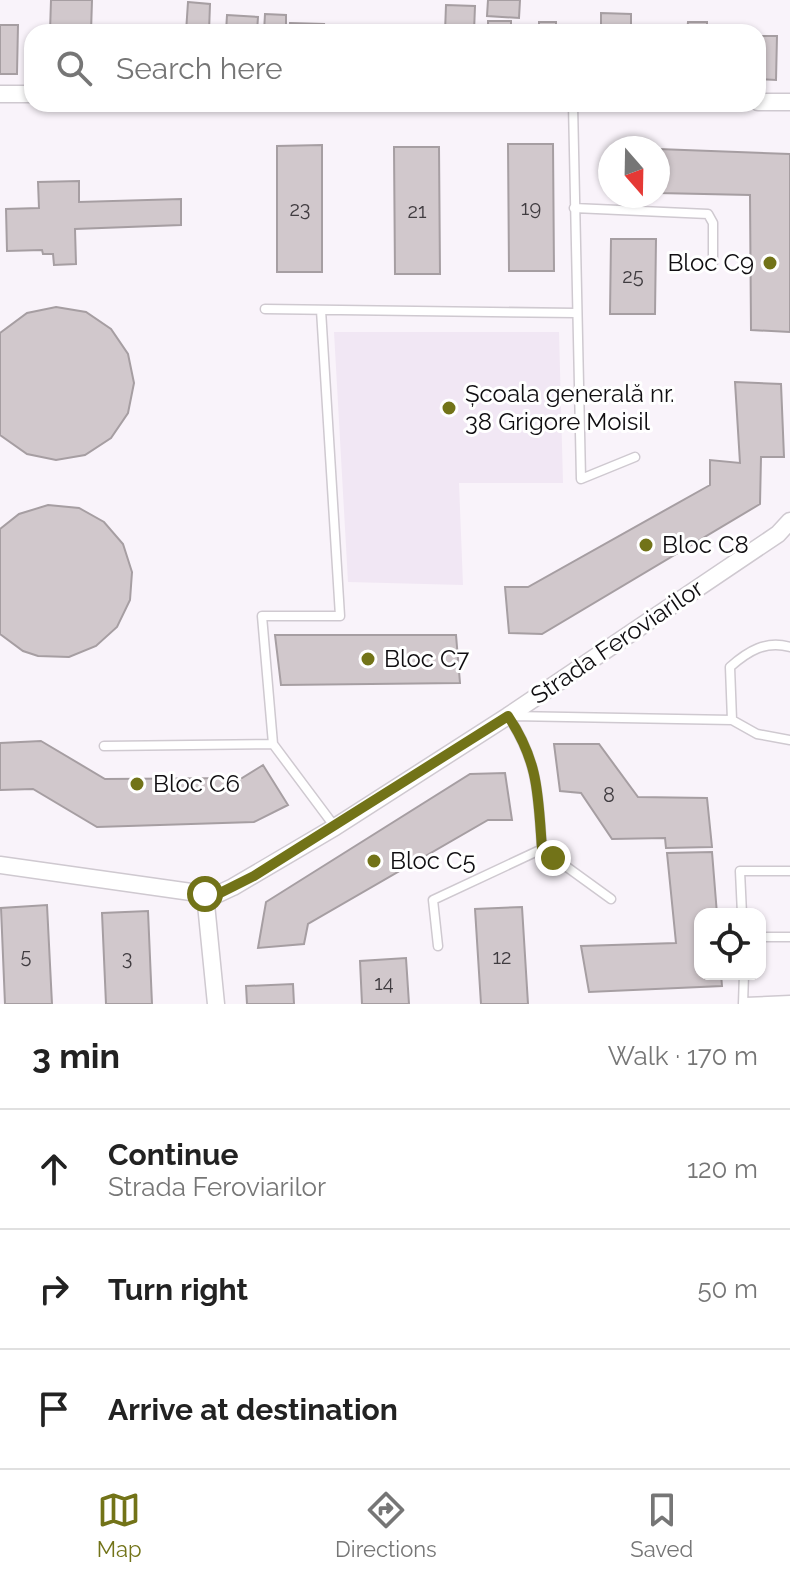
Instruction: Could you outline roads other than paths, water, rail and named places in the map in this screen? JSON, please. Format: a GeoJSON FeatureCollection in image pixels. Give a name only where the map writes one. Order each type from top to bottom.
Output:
{"type":"FeatureCollection","features":[{"type":"Feature","properties":{"kind":"street"},"geometry":{"type":"LineString","coordinates":[[0,94],[24,94]]}},
{"type":"Feature","properties":{"kind":"street"},"geometry":{"type":"LineString","coordinates":[[766,102],[790,102]]}},
{"type":"Feature","properties":{"kind":"street","name":"Strada Feroviarilor"},"geometry":{"type":"LineString","coordinates":[[205,894],[218,894],[233,887],[335,827],[508,716],[778,534],[790,521]]}},
{"type":"Feature","properties":{"kind":"street"},"geometry":{"type":"LineString","coordinates":[[0,865],[205,894],[216,1004]]}},
{"type":"Feature","properties":{"kind":"lane"},"geometry":{"type":"LineString","coordinates":[[573,112],[581,479],[635,457]]}},
{"type":"Feature","properties":{"kind":"lane"},"geometry":{"type":"LineString","coordinates":[[574,208],[708,214],[713,223],[713,263]]}},
{"type":"Feature","properties":{"kind":"lane"},"geometry":{"type":"LineString","coordinates":[[265,309],[576,313]]}},
{"type":"Feature","properties":{"kind":"lane"},"geometry":{"type":"LineString","coordinates":[[321,310],[340,616],[262,616],[273,744],[335,827]]}},
{"type":"Feature","properties":{"kind":"lane"},"geometry":{"type":"LineString","coordinates":[[732,720],[730,667],[748,651],[774,643],[790,647]]}},
{"type":"Feature","properties":{"kind":"lane"},"geometry":{"type":"LineString","coordinates":[[508,716],[732,720],[757,734],[790,740]]}},
{"type":"Feature","properties":{"kind":"lane"},"geometry":{"type":"LineString","coordinates":[[508,716],[526,743],[536,772],[542,849],[611,899]]}},
{"type":"Feature","properties":{"kind":"lane"},"geometry":{"type":"LineString","coordinates":[[104,746],[273,744]]}},
{"type":"Feature","properties":{"kind":"lane"},"geometry":{"type":"LineString","coordinates":[[438,946],[433,900],[542,849]]}},
{"type":"Feature","properties":{"kind":"lane"},"geometry":{"type":"LineString","coordinates":[[742,908],[740,871],[790,871]]}},
{"type":"Feature","properties":{"kind":"lane"},"geometry":{"type":"LineString","coordinates":[[766,937],[790,937]]}},
{"type":"Feature","properties":{"kind":"lane"},"geometry":{"type":"LineString","coordinates":[[744,980],[744,1003],[790,1000]]}},
{"type":"Feature","properties":{"kind":"place","name":"Bloc C9"},"geometry":{"type":"Point","coordinates":[770,263]}},
{"type":"Feature","properties":{"kind":"place","name":"Școala generală nr. 38 Grigore Moisil"},"geometry":{"type":"Point","coordinates":[449,408]}},
{"type":"Feature","properties":{"kind":"place","name":"Bloc C8"},"geometry":{"type":"Point","coordinates":[646,545]}},
{"type":"Feature","properties":{"kind":"place","name":"Bloc C7"},"geometry":{"type":"Point","coordinates":[368,659]}},
{"type":"Feature","properties":{"kind":"place","name":"Bloc C6"},"geometry":{"type":"Point","coordinates":[137,784]}},
{"type":"Feature","properties":{"kind":"place","name":"Bloc C5"},"geometry":{"type":"Point","coordinates":[374,861]}}]}
